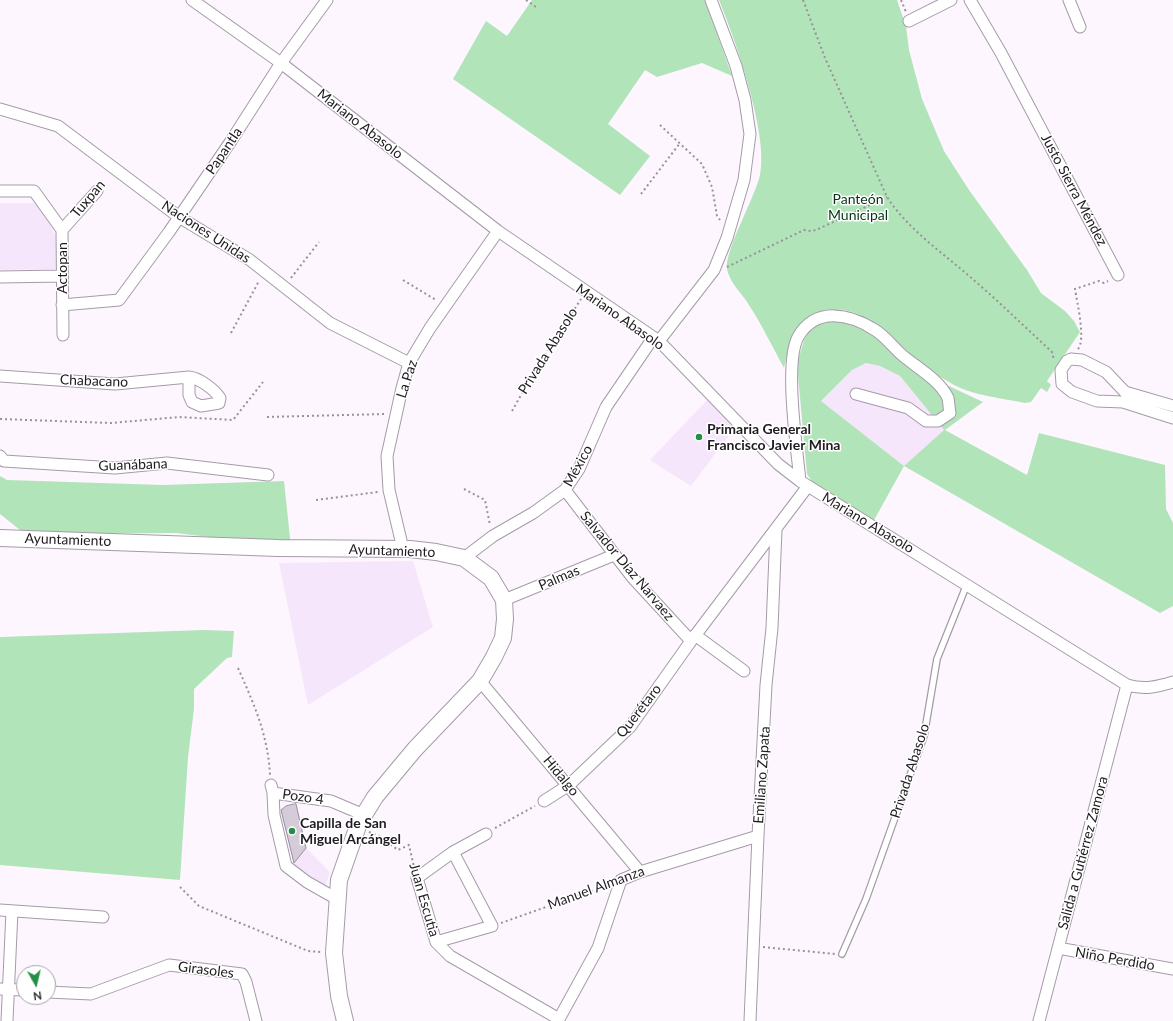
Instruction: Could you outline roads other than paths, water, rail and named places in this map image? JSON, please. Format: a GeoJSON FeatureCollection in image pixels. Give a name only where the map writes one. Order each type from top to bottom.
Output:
{"type":"FeatureCollection","features":[{"type":"Feature","properties":{"kind":"street","name":"Mariano Abasolo"},"geometry":{"type":"LineString","coordinates":[[192,0],[281,63],[498,231],[656,340],[778,464],[804,484],[968,584],[1127,685],[1139,689],[1156,688],[1173,682]]}},
{"type":"Feature","properties":{"kind":"street","name":"Papantla"},"geometry":{"type":"LineString","coordinates":[[119,300],[180,217],[281,63],[327,0]]}},
{"type":"Feature","properties":{"kind":"street","name":"México"},"geometry":{"type":"LineString","coordinates":[[464,558],[493,536],[532,513],[565,490],[579,469],[606,407],[656,340],[714,270],[727,238],[744,180],[750,134],[745,100],[736,66],[710,0]]}},
{"type":"Feature","properties":{"kind":"street"},"geometry":{"type":"LineString","coordinates":[[909,21],[952,0]]}},
{"type":"Feature","properties":{"kind":"street","name":"Justo Sierra Méndez"},"geometry":{"type":"LineString","coordinates":[[970,0],[1001,53],[1118,275]]}},
{"type":"Feature","properties":{"kind":"street"},"geometry":{"type":"LineString","coordinates":[[1069,0],[1080,27]]}},
{"type":"Feature","properties":{"kind":"street","name":"Naciones Unidas"},"geometry":{"type":"LineString","coordinates":[[0,109],[58,126],[180,217],[250,260],[330,323],[409,363]]}},
{"type":"Feature","properties":{"kind":"street","name":"Actopan"},"geometry":{"type":"LineString","coordinates":[[0,191],[34,191],[62,230],[63,335]]}},
{"type":"Feature","properties":{"kind":"street","name":"Tuxpan"},"geometry":{"type":"LineString","coordinates":[[62,230],[96,191]]}},
{"type":"Feature","properties":{"kind":"street","name":"La Paz"},"geometry":{"type":"LineString","coordinates":[[403,549],[389,490],[387,456],[409,363],[444,306],[498,231]]}},
{"type":"Feature","properties":{"kind":"street"},"geometry":{"type":"LineString","coordinates":[[0,277],[62,276]]}},
{"type":"Feature","properties":{"kind":"street","name":"Actopan"},"geometry":{"type":"LineString","coordinates":[[62,306],[119,300]]}},
{"type":"Feature","properties":{"kind":"street"},"geometry":{"type":"LineString","coordinates":[[804,484],[791,373],[792,354],[798,337],[808,325],[824,316],[847,316],[876,331],[938,385],[948,399],[950,413],[938,422],[926,421],[908,408],[856,394]]}},
{"type":"Feature","properties":{"kind":"street"},"geometry":{"type":"LineString","coordinates":[[1173,406],[1124,397],[1097,401],[1072,392],[1062,384],[1061,370],[1067,361],[1071,359],[1082,360],[1106,372],[1124,397],[1173,418]]}},
{"type":"Feature","properties":{"kind":"street","name":"Chabacano"},"geometry":{"type":"LineString","coordinates":[[1,377],[115,384],[189,377]]}},
{"type":"Feature","properties":{"kind":"street","name":"Guanábana"},"geometry":{"type":"LineString","coordinates":[[0,456],[4,461],[115,468],[167,463],[268,475]]}},
{"type":"Feature","properties":{"kind":"street","name":"Querétaro"},"geometry":{"type":"LineString","coordinates":[[544,801],[569,785],[630,727],[693,638],[776,530],[804,484]]}},
{"type":"Feature","properties":{"kind":"street","name":"Salvador Díaz Narvaez"},"geometry":{"type":"LineString","coordinates":[[565,490],[614,555],[693,638],[744,671]]}},
{"type":"Feature","properties":{"kind":"street","name":"Emiliano Zapata"},"geometry":{"type":"LineString","coordinates":[[750,1021],[752,946],[766,685],[772,628],[776,530]]}},
{"type":"Feature","properties":{"kind":"street","name":"Ayuntamiento"},"geometry":{"type":"LineString","coordinates":[[0,538],[278,548],[403,549],[436,552],[464,558],[491,578],[504,600]]}},
{"type":"Feature","properties":{"kind":"street","name":"Palmas"},"geometry":{"type":"LineString","coordinates":[[504,600],[614,555]]}},
{"type":"Feature","properties":{"kind":"street"},"geometry":{"type":"LineString","coordinates":[[345,1021],[339,996],[334,953],[337,899],[339,880],[362,819],[375,797],[415,749],[480,681],[504,638],[504,600]]}},
{"type":"Feature","properties":{"kind":"street","name":"Hidalgo"},"geometry":{"type":"LineString","coordinates":[[480,681],[569,785],[640,872]]}},
{"type":"Feature","properties":{"kind":"street","name":"Salida a Gutiérrez Zamora"},"geometry":{"type":"LineString","coordinates":[[1039,1021],[1127,685]]}},
{"type":"Feature","properties":{"kind":"street","name":"Pozo 4"},"geometry":{"type":"LineString","coordinates":[[337,899],[307,882],[286,866],[274,815],[272,789],[331,801],[362,819]]}},
{"type":"Feature","properties":{"kind":"street"},"geometry":{"type":"LineString","coordinates":[[436,942],[492,926],[453,852],[486,834]]}},
{"type":"Feature","properties":{"kind":"street","name":"Manuel Almanza"},"geometry":{"type":"LineString","coordinates":[[559,1019],[598,948],[621,880],[640,872],[758,836]]}},
{"type":"Feature","properties":{"kind":"street","name":"Juan Escutia"},"geometry":{"type":"LineString","coordinates":[[453,852],[416,878],[436,942],[450,956],[559,1019]]}},
{"type":"Feature","properties":{"kind":"street"},"geometry":{"type":"LineString","coordinates":[[0,910],[103,917]]}},
{"type":"Feature","properties":{"kind":"street"},"geometry":{"type":"LineString","coordinates":[[7,1021],[4,989],[12,911]]}},
{"type":"Feature","properties":{"kind":"street","name":"Niño Perdido"},"geometry":{"type":"LineString","coordinates":[[1058,948],[1173,969]]}},
{"type":"Feature","properties":{"kind":"street","name":"Girasoles"},"geometry":{"type":"LineString","coordinates":[[56,992],[91,994],[169,965],[242,974],[246,982],[256,1021]]}},
{"type":"Feature","properties":{"kind":"street"},"geometry":{"type":"LineString","coordinates":[[4,989],[16,990]]}},
{"type":"Feature","properties":{"kind":"lane","name":"Privada Abasolo"},"geometry":{"type":"LineString","coordinates":[[842,954],[866,898],[924,736],[937,659],[968,584]]}},
{"type":"Feature","properties":{"kind":"place","name":"Primaria General Francisco Javier Mina"},"geometry":{"type":"Point","coordinates":[699,437]}},
{"type":"Feature","properties":{"kind":"place","name":"Capilla de San Miguel Arcángel"},"geometry":{"type":"Point","coordinates":[292,831]}},
{"type":"Feature","properties":{"kind":"park label","name":"Panteón Municipal"},"geometry":{"type":"Point","coordinates":[858,208]}}]}
